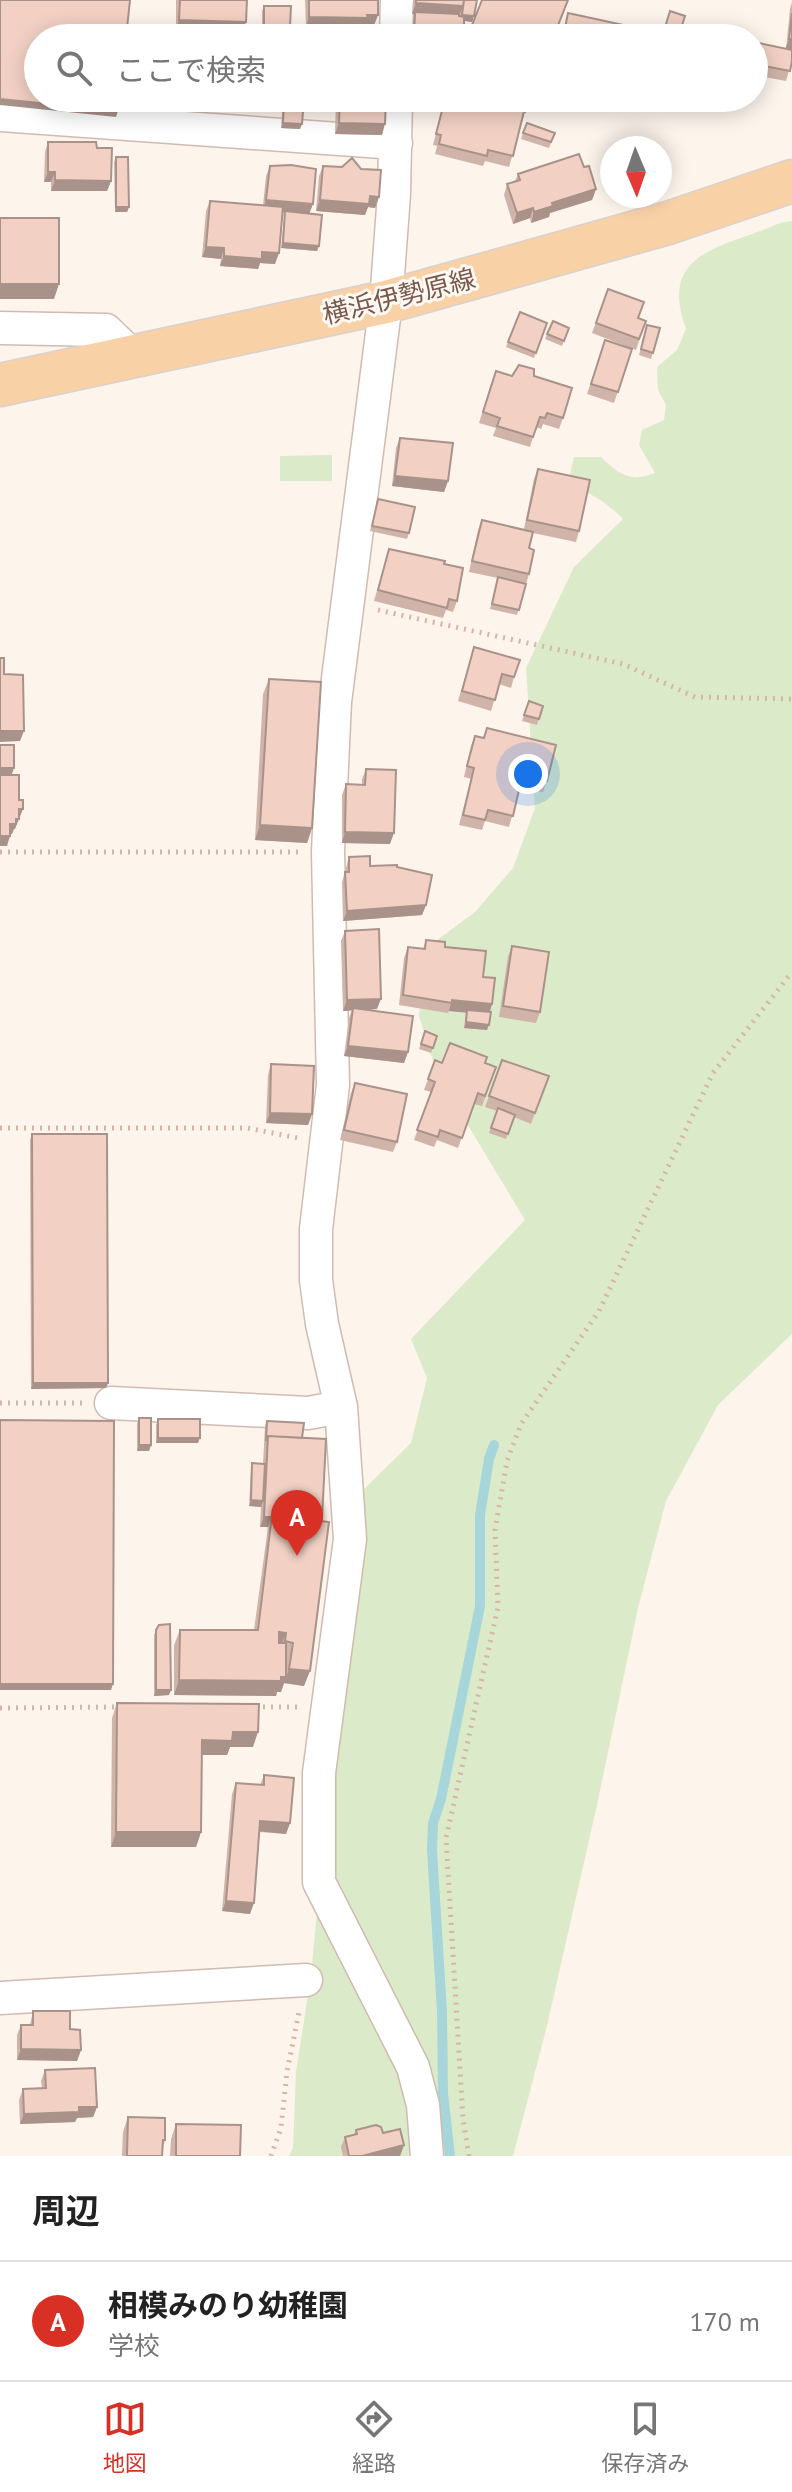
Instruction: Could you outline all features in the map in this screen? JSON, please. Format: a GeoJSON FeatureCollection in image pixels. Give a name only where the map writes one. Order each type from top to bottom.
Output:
{"type":"FeatureCollection","features":[{"type":"Feature","properties":{"kind":"main road","name":"横浜伊勢原線"},"geometry":{"type":"LineString","coordinates":[[0,385],[386,302],[668,223],[792,181]]}},
{"type":"Feature","properties":{"kind":"street"},"geometry":{"type":"LineString","coordinates":[[396,24],[397,0]]}},
{"type":"Feature","properties":{"kind":"street"},"geometry":{"type":"LineString","coordinates":[[396,112],[386,302],[335,702],[328,852],[333,1085],[316,1229],[316,1280],[322,1324],[341,1407],[350,1539],[319,1773],[319,1882],[413,2067],[423,2105],[427,2156]]}},
{"type":"Feature","properties":{"kind":"street"},"geometry":{"type":"LineString","coordinates":[[0,115],[396,143]]}},
{"type":"Feature","properties":{"kind":"street"},"geometry":{"type":"LineString","coordinates":[[0,328],[106,330],[133,356]]}},
{"type":"Feature","properties":{"kind":"street"},"geometry":{"type":"LineString","coordinates":[[111,1403],[308,1413],[341,1407]]}},
{"type":"Feature","properties":{"kind":"street"},"geometry":{"type":"LineString","coordinates":[[0,1998],[306,1980]]}},
{"type":"Feature","properties":{"kind":"path"},"geometry":{"type":"LineString","coordinates":[[347,603],[623,664],[695,697],[792,699]]}},
{"type":"Feature","properties":{"kind":"path"},"geometry":{"type":"LineString","coordinates":[[0,852],[328,852]]}},
{"type":"Feature","properties":{"kind":"path"},"geometry":{"type":"LineString","coordinates":[[469,2156],[463,2119],[446,1838],[498,1607],[495,1530],[507,1461],[521,1424],[599,1311],[713,1073],[792,972]]}},
{"type":"Feature","properties":{"kind":"path"},"geometry":{"type":"LineString","coordinates":[[0,1128],[247,1128],[326,1144]]}},
{"type":"Feature","properties":{"kind":"path"},"geometry":{"type":"LineString","coordinates":[[0,1403],[111,1403]]}},
{"type":"Feature","properties":{"kind":"path"},"geometry":{"type":"LineString","coordinates":[[0,1708],[124,1707]]}},
{"type":"Feature","properties":{"kind":"path"},"geometry":{"type":"LineString","coordinates":[[249,1707],[326,1707]]}},
{"type":"Feature","properties":{"kind":"path"},"geometry":{"type":"LineString","coordinates":[[271,2156],[281,2128],[287,2072],[306,1980]]}},
{"type":"Feature","properties":{"kind":"green space"},"geometry":{"type":"Polygon","coordinates":[[[792,221],[792,1334],[718,1405],[666,1501],[638,1608],[546,2030],[513,2156],[289,2156],[293,2148],[296,2072],[311,1975],[356,1497],[411,1443],[427,1378],[411,1339],[525,1220],[437,1074],[419,1016],[425,949],[475,912],[513,868],[535,808],[526,668],[574,567],[623,519],[598,498],[568,484],[574,457],[601,457],[619,472],[632,477],[655,473],[639,445],[642,430],[664,420],[666,405],[658,390],[657,367],[677,350],[686,329],[679,303],[681,283],[688,267],[718,247],[792,221]]]}},
{"type":"Feature","properties":{"kind":"green space"},"geometry":{"type":"Polygon","coordinates":[[[332,455],[332,481],[280,481],[280,456],[332,455]]]}},
{"type":"Feature","properties":{"kind":"building"},"geometry":{"type":"Polygon","coordinates":[[[0,0],[130,0],[127,24],[24,24],[24,101],[0,99],[0,0]]]}},
{"type":"Feature","properties":{"kind":"building"},"geometry":{"type":"Polygon","coordinates":[[[180,0],[247,0],[246,22],[179,20],[180,0]]]}},
{"type":"Feature","properties":{"kind":"building"},"geometry":{"type":"Polygon","coordinates":[[[309,0],[378,0],[378,15],[367,15],[368,18],[309,17],[309,0]]]}},
{"type":"Feature","properties":{"kind":"building"},"geometry":{"type":"Polygon","coordinates":[[[416,0],[464,0],[463,6],[416,3],[416,0]]]}},
{"type":"Feature","properties":{"kind":"building"},"geometry":{"type":"Polygon","coordinates":[[[464,0],[477,0],[474,16],[462,15],[464,0]]]}},
{"type":"Feature","properties":{"kind":"building"},"geometry":{"type":"Polygon","coordinates":[[[482,0],[568,0],[559,24],[472,24],[482,0]]]}},
{"type":"Feature","properties":{"kind":"building"},"geometry":{"type":"Polygon","coordinates":[[[264,6],[291,6],[290,24],[264,24],[264,6]]]}},
{"type":"Feature","properties":{"kind":"building"},"geometry":{"type":"Polygon","coordinates":[[[670,11],[685,16],[682,24],[666,24],[670,11]]]}},
{"type":"Feature","properties":{"kind":"building"},"geometry":{"type":"Polygon","coordinates":[[[415,12],[459,14],[464,17],[464,24],[414,24],[415,12]]]}},
{"type":"Feature","properties":{"kind":"building"},"geometry":{"type":"Polygon","coordinates":[[[568,13],[619,24],[566,24],[568,13]]]}},
{"type":"Feature","properties":{"kind":"building"},"geometry":{"type":"Polygon","coordinates":[[[768,45],[792,50],[790,71],[768,67],[768,45]]]}},
{"type":"Feature","properties":{"kind":"building"},"geometry":{"type":"Polygon","coordinates":[[[283,112],[303,112],[302,124],[283,123],[283,112]]]}},
{"type":"Feature","properties":{"kind":"building"},"geometry":{"type":"Polygon","coordinates":[[[339,112],[385,112],[385,124],[339,123],[339,112]]]}},
{"type":"Feature","properties":{"kind":"building"},"geometry":{"type":"Polygon","coordinates":[[[442,112],[524,112],[513,156],[488,150],[487,156],[439,144],[441,135],[436,134],[442,112]]]}},
{"type":"Feature","properties":{"kind":"building"},"geometry":{"type":"Polygon","coordinates":[[[527,123],[555,133],[551,142],[523,133],[527,123]]]}},
{"type":"Feature","properties":{"kind":"building"},"geometry":{"type":"Polygon","coordinates":[[[48,142],[96,142],[97,148],[112,148],[111,181],[55,180],[55,172],[48,172],[48,142]]]}},
{"type":"Feature","properties":{"kind":"building"},"geometry":{"type":"Polygon","coordinates":[[[579,154],[584,167],[589,166],[596,189],[534,212],[533,208],[517,213],[507,184],[520,180],[518,174],[579,154]]]}},
{"type":"Feature","properties":{"kind":"building"},"geometry":{"type":"Polygon","coordinates":[[[116,157],[128,157],[129,207],[116,207],[116,157]]]}},
{"type":"Feature","properties":{"kind":"building"},"geometry":{"type":"Polygon","coordinates":[[[352,158],[361,169],[381,170],[379,197],[370,196],[369,204],[320,200],[323,166],[342,167],[352,158]]]}},
{"type":"Feature","properties":{"kind":"building"},"geometry":{"type":"Polygon","coordinates":[[[270,166],[316,169],[313,204],[266,200],[270,166]]]}},
{"type":"Feature","properties":{"kind":"building"},"geometry":{"type":"Polygon","coordinates":[[[210,201],[283,207],[279,253],[262,252],[262,259],[224,256],[224,248],[206,247],[210,201]]]}},
{"type":"Feature","properties":{"kind":"building"},"geometry":{"type":"Polygon","coordinates":[[[285,211],[322,215],[319,246],[283,243],[285,211]]]}},
{"type":"Feature","properties":{"kind":"building"},"geometry":{"type":"Polygon","coordinates":[[[0,218],[59,218],[59,284],[0,284],[0,218]]]}},
{"type":"Feature","properties":{"kind":"building"},"geometry":{"type":"Polygon","coordinates":[[[608,289],[644,302],[638,318],[646,321],[639,339],[596,323],[608,289]]]}},
{"type":"Feature","properties":{"kind":"building"},"geometry":{"type":"Polygon","coordinates":[[[520,312],[547,323],[536,353],[508,342],[520,312]]]}},
{"type":"Feature","properties":{"kind":"building"},"geometry":{"type":"Polygon","coordinates":[[[553,321],[569,328],[564,341],[547,334],[553,321]]]}},
{"type":"Feature","properties":{"kind":"building"},"geometry":{"type":"Polygon","coordinates":[[[647,325],[660,328],[653,353],[641,349],[647,325]]]}},
{"type":"Feature","properties":{"kind":"building"},"geometry":{"type":"Polygon","coordinates":[[[605,340],[632,349],[618,392],[591,384],[605,340]]]}},
{"type":"Feature","properties":{"kind":"building"},"geometry":{"type":"Polygon","coordinates":[[[519,365],[534,369],[534,376],[572,388],[563,418],[547,413],[545,418],[540,417],[533,437],[497,426],[500,418],[483,412],[496,371],[512,376],[519,365]]]}},
{"type":"Feature","properties":{"kind":"building"},"geometry":{"type":"Polygon","coordinates":[[[400,438],[453,443],[448,481],[395,476],[400,438]]]}},
{"type":"Feature","properties":{"kind":"building"},"geometry":{"type":"Polygon","coordinates":[[[538,469],[590,480],[579,531],[527,520],[538,469]]]}},
{"type":"Feature","properties":{"kind":"building"},"geometry":{"type":"Polygon","coordinates":[[[378,499],[415,507],[409,533],[372,526],[378,499]]]}},
{"type":"Feature","properties":{"kind":"building"},"geometry":{"type":"Polygon","coordinates":[[[482,520],[533,532],[529,548],[534,550],[529,574],[472,561],[482,520]]]}},
{"type":"Feature","properties":{"kind":"building"},"geometry":{"type":"Polygon","coordinates":[[[389,549],[463,568],[457,601],[449,599],[447,608],[378,590],[389,549]]]}},
{"type":"Feature","properties":{"kind":"building"},"geometry":{"type":"Polygon","coordinates":[[[498,577],[526,584],[519,610],[492,604],[498,577]]]}},
{"type":"Feature","properties":{"kind":"building"},"geometry":{"type":"Polygon","coordinates":[[[474,647],[520,660],[514,677],[502,674],[495,700],[462,691],[474,647]]]}},
{"type":"Feature","properties":{"kind":"building"},"geometry":{"type":"Polygon","coordinates":[[[0,658],[4,658],[4,674],[23,675],[24,731],[0,731],[0,658]]]}},
{"type":"Feature","properties":{"kind":"building"},"geometry":{"type":"Polygon","coordinates":[[[269,679],[321,682],[312,828],[260,825],[269,679]]]}},
{"type":"Feature","properties":{"kind":"building"},"geometry":{"type":"Polygon","coordinates":[[[529,701],[543,706],[539,719],[524,715],[529,701]]]}},
{"type":"Feature","properties":{"kind":"building"},"geometry":{"type":"Polygon","coordinates":[[[487,728],[556,745],[547,781],[522,777],[513,816],[488,810],[485,820],[463,815],[474,768],[467,766],[475,736],[484,738],[487,728]]]}},
{"type":"Feature","properties":{"kind":"building"},"geometry":{"type":"Polygon","coordinates":[[[0,745],[14,745],[14,768],[0,768],[0,745]]]}},
{"type":"Feature","properties":{"kind":"building"},"geometry":{"type":"Polygon","coordinates":[[[366,769],[396,770],[394,833],[345,832],[346,784],[365,785],[366,769]]]}},
{"type":"Feature","properties":{"kind":"building"},"geometry":{"type":"Polygon","coordinates":[[[0,775],[19,775],[19,800],[23,800],[23,809],[19,809],[16,824],[10,824],[10,836],[0,836],[0,775]]]}},
{"type":"Feature","properties":{"kind":"building"},"geometry":{"type":"Polygon","coordinates":[[[370,856],[370,866],[397,865],[432,875],[426,905],[347,911],[345,872],[349,872],[349,857],[370,856]]]}},
{"type":"Feature","properties":{"kind":"building"},"geometry":{"type":"Polygon","coordinates":[[[379,929],[381,999],[347,1000],[345,931],[379,929]]]}},
{"type":"Feature","properties":{"kind":"building"},"geometry":{"type":"Polygon","coordinates":[[[426,940],[445,942],[445,947],[486,951],[483,977],[495,978],[492,1004],[452,1000],[452,1003],[403,995],[408,947],[425,949],[426,940]]]}},
{"type":"Feature","properties":{"kind":"building"},"geometry":{"type":"Polygon","coordinates":[[[512,946],[549,952],[540,1012],[503,1006],[512,946]]]}},
{"type":"Feature","properties":{"kind":"building"},"geometry":{"type":"Polygon","coordinates":[[[353,1008],[413,1016],[408,1052],[348,1046],[353,1008]]]}},
{"type":"Feature","properties":{"kind":"building"},"geometry":{"type":"Polygon","coordinates":[[[467,1010],[491,1012],[489,1025],[466,1022],[467,1010]]]}},
{"type":"Feature","properties":{"kind":"building"},"geometry":{"type":"Polygon","coordinates":[[[425,1031],[437,1036],[433,1048],[421,1044],[425,1031]]]}},
{"type":"Feature","properties":{"kind":"building"},"geometry":{"type":"Polygon","coordinates":[[[450,1043],[487,1057],[485,1063],[496,1067],[485,1096],[478,1093],[462,1138],[440,1130],[438,1137],[417,1130],[435,1082],[428,1079],[435,1060],[442,1063],[450,1043]]]}},
{"type":"Feature","properties":{"kind":"building"},"geometry":{"type":"Polygon","coordinates":[[[502,1060],[549,1076],[535,1113],[489,1096],[502,1060]]]}},
{"type":"Feature","properties":{"kind":"building"},"geometry":{"type":"Polygon","coordinates":[[[271,1064],[314,1066],[312,1114],[270,1113],[271,1064]]]}},
{"type":"Feature","properties":{"kind":"building"},"geometry":{"type":"Polygon","coordinates":[[[355,1083],[407,1094],[397,1142],[344,1130],[355,1083]]]}},
{"type":"Feature","properties":{"kind":"building"},"geometry":{"type":"Polygon","coordinates":[[[498,1108],[515,1115],[508,1134],[491,1128],[498,1108]]]}},
{"type":"Feature","properties":{"kind":"building"},"geometry":{"type":"Polygon","coordinates":[[[32,1134],[107,1134],[108,1383],[33,1383],[32,1134]]]}},
{"type":"Feature","properties":{"kind":"building"},"geometry":{"type":"Polygon","coordinates":[[[139,1418],[151,1418],[151,1445],[139,1445],[139,1418]]]}},
{"type":"Feature","properties":{"kind":"building"},"geometry":{"type":"Polygon","coordinates":[[[158,1419],[200,1419],[200,1438],[158,1438],[158,1419]]]}},
{"type":"Feature","properties":{"kind":"building"},"geometry":{"type":"Polygon","coordinates":[[[0,1420],[114,1421],[113,1684],[0,1684],[0,1420]]]}},
{"type":"Feature","properties":{"kind":"building"},"geometry":{"type":"Polygon","coordinates":[[[267,1421],[304,1423],[302,1438],[268,1436],[266,1441],[267,1421]]]}},
{"type":"Feature","properties":{"kind":"building"},"geometry":{"type":"Polygon","coordinates":[[[268,1436],[326,1439],[322,1519],[264,1517],[268,1436]]]}},
{"type":"Feature","properties":{"kind":"building"},"geometry":{"type":"Polygon","coordinates":[[[252,1463],[265,1464],[263,1501],[251,1500],[252,1463]]]}},
{"type":"Feature","properties":{"kind":"building"},"geometry":{"type":"Polygon","coordinates":[[[272,1515],[329,1522],[310,1671],[289,1669],[293,1643],[285,1641],[286,1633],[279,1632],[279,1643],[286,1643],[286,1677],[281,1677],[281,1681],[179,1680],[180,1630],[258,1630],[272,1515]]]}},
{"type":"Feature","properties":{"kind":"building"},"geometry":{"type":"Polygon","coordinates":[[[170,1624],[171,1690],[156,1690],[156,1630],[159,1625],[170,1624]]]}},
{"type":"Feature","properties":{"kind":"building"},"geometry":{"type":"Polygon","coordinates":[[[117,1703],[259,1704],[258,1732],[233,1732],[232,1741],[202,1740],[201,1832],[116,1832],[117,1703]]]}},
{"type":"Feature","properties":{"kind":"building"},"geometry":{"type":"Polygon","coordinates":[[[264,1775],[294,1778],[290,1823],[260,1821],[254,1903],[226,1901],[236,1783],[264,1785],[264,1775]]]}},
{"type":"Feature","properties":{"kind":"building"},"geometry":{"type":"Polygon","coordinates":[[[33,2011],[70,2011],[70,2029],[80,2030],[81,2050],[21,2049],[21,2025],[33,2025],[33,2011]]]}},
{"type":"Feature","properties":{"kind":"building"},"geometry":{"type":"Polygon","coordinates":[[[95,2068],[97,2107],[79,2107],[79,2112],[24,2114],[23,2089],[46,2088],[45,2070],[95,2068]]]}},
{"type":"Feature","properties":{"kind":"building"},"geometry":{"type":"Polygon","coordinates":[[[128,2117],[165,2118],[162,2156],[127,2156],[128,2117]]]}},
{"type":"Feature","properties":{"kind":"building"},"geometry":{"type":"Polygon","coordinates":[[[176,2124],[241,2125],[240,2156],[176,2156],[176,2124]]]}},
{"type":"Feature","properties":{"kind":"building"},"geometry":{"type":"Polygon","coordinates":[[[376,2125],[381,2127],[383,2133],[400,2129],[404,2145],[362,2156],[349,2156],[345,2137],[357,2134],[356,2130],[376,2125]]]}},
{"type":"Feature","properties":{"kind":"waterway"},"geometry":{"type":"LineString","coordinates":[[450,2156],[443,2093],[433,1823],[441,1799],[480,1606],[480,1515],[494,1445]]}},
{"type":"Feature","properties":{"kind":"place","name":"相模みのり幼稚園"},"geometry":{"type":"Point","coordinates":[297,1556]}}]}
